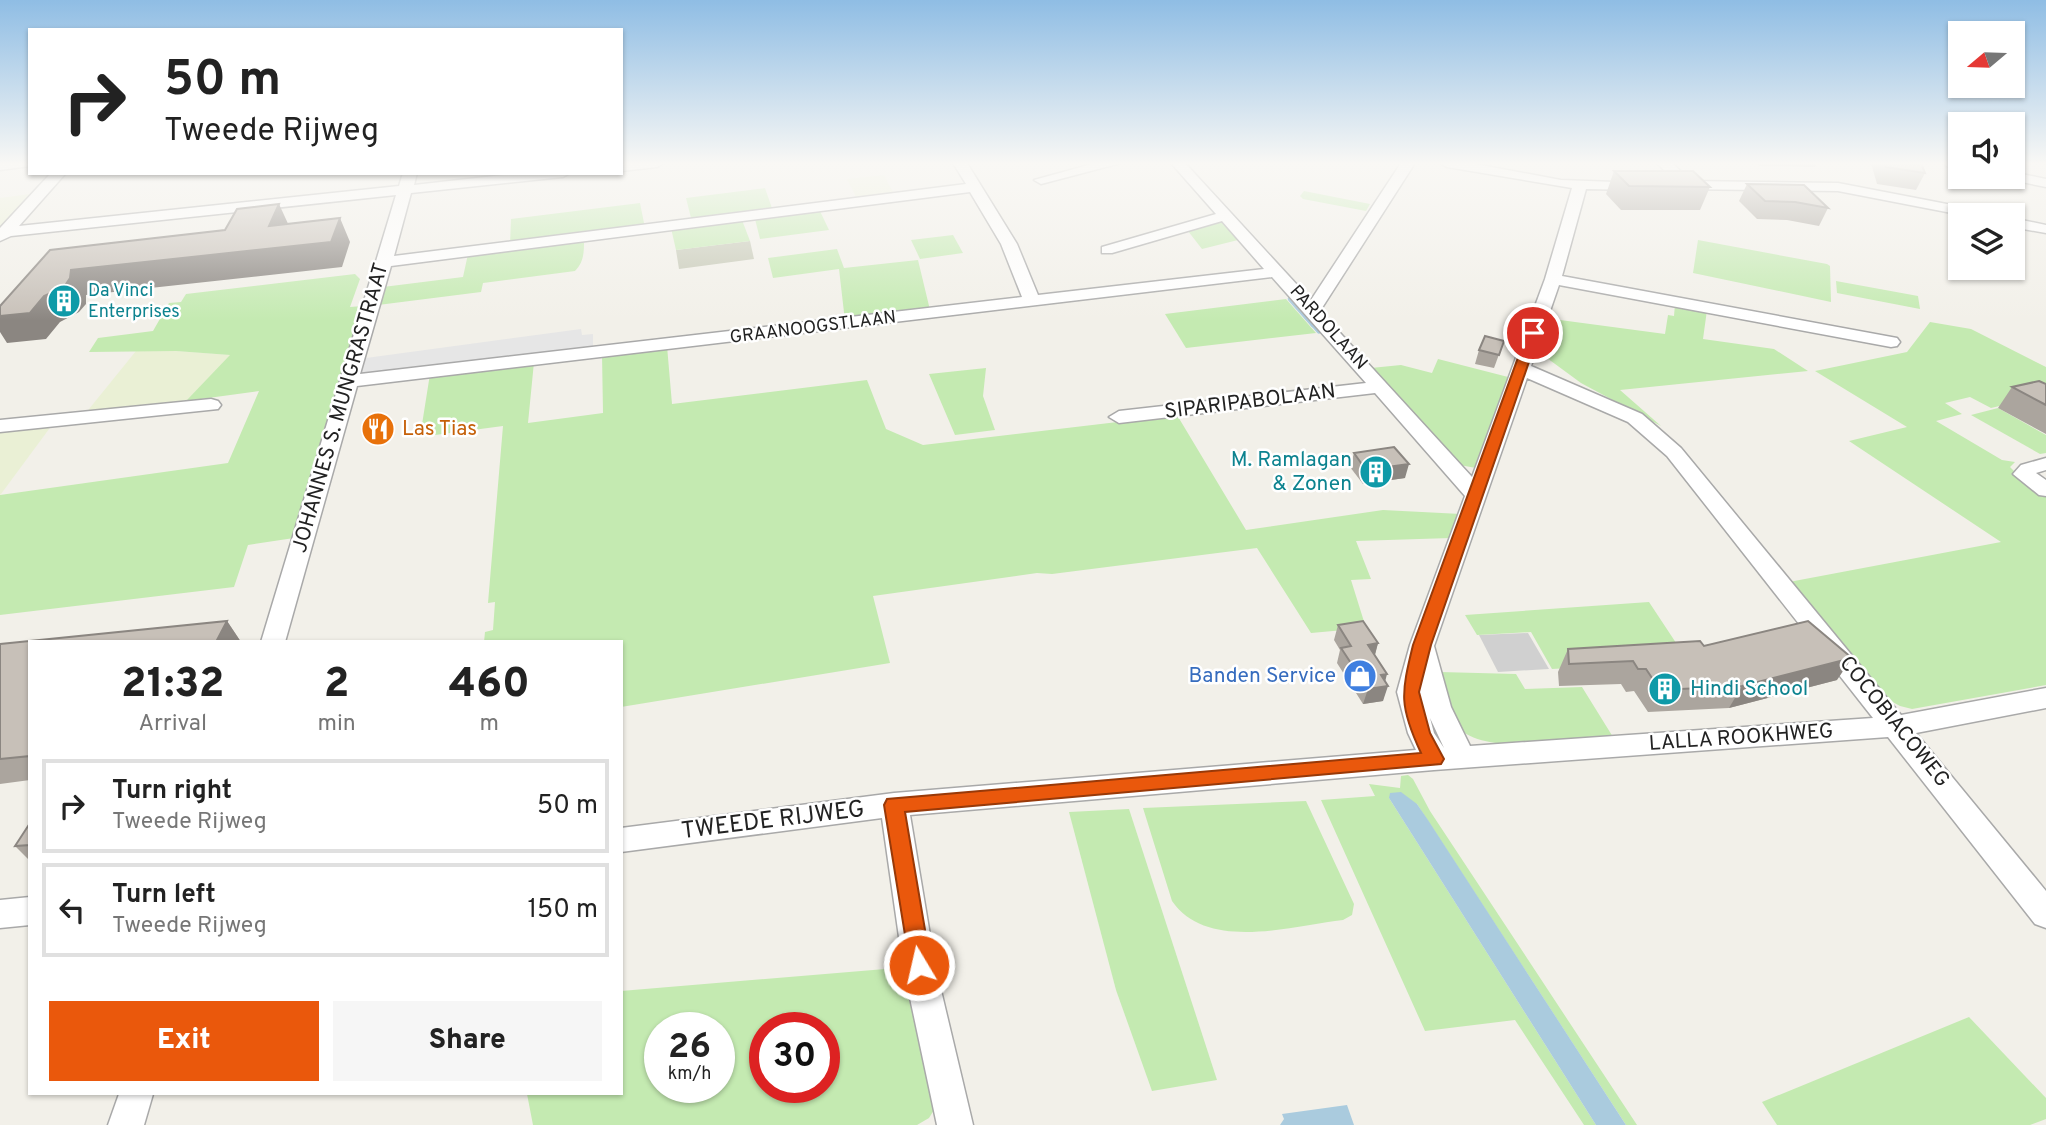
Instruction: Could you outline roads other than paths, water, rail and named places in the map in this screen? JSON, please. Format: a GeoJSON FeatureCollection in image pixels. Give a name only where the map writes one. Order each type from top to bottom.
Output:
{"type":"FeatureCollection","features":[{"type":"Feature","properties":{"kind":"street"},"geometry":{"type":"LineString","coordinates":[[2,235],[20,216]]}},
{"type":"Feature","properties":{"kind":"street"},"geometry":{"type":"LineString","coordinates":[[2,235],[151,216]]}},
{"type":"Feature","properties":{"kind":"street","name":"JOHANNES S. MUNGRASTRAAT"},"geometry":{"type":"LineString","coordinates":[[274,640],[398,216]]}},
{"type":"Feature","properties":{"kind":"street"},"geometry":{"type":"LineString","coordinates":[[383,262],[750,216]]}},
{"type":"Feature","properties":{"kind":"street"},"geometry":{"type":"LineString","coordinates":[[991,216],[1014,255],[1032,301]]}},
{"type":"Feature","properties":{"kind":"street"},"geometry":{"type":"LineString","coordinates":[[1107,250],[1225,216]]}},
{"type":"Feature","properties":{"kind":"street","name":"PARDOLAAN"},"geometry":{"type":"LineString","coordinates":[[1227,216],[1476,495]]}},
{"type":"Feature","properties":{"kind":"street"},"geometry":{"type":"LineString","coordinates":[[1312,311],[1374,216]]}},
{"type":"Feature","properties":{"kind":"street"},"geometry":{"type":"LineString","coordinates":[[1434,759],[1421,733],[1410,692],[1422,645],[1553,279],[1571,216]]}},
{"type":"Feature","properties":{"kind":"street"},"geometry":{"type":"LineString","coordinates":[[2025,225],[2046,229]]}},
{"type":"Feature","properties":{"kind":"street","name":"GRAANOOGSTLAAN"},"geometry":{"type":"LineString","coordinates":[[349,381],[1277,272]]}},
{"type":"Feature","properties":{"kind":"street"},"geometry":{"type":"LineString","coordinates":[[1553,279],[1891,342]]}},
{"type":"Feature","properties":{"kind":"street","name":"COCOBIACOWEG"},"geometry":{"type":"LineString","coordinates":[[1524,360],[1648,426],[1674,452],[1898,726],[2046,914]]}},
{"type":"Feature","properties":{"kind":"street","name":"SIPARIPABOLAAN"},"geometry":{"type":"LineString","coordinates":[[1119,417],[1381,387]]}},
{"type":"Feature","properties":{"kind":"street"},"geometry":{"type":"LineString","coordinates":[[0,426],[211,405]]}},
{"type":"Feature","properties":{"kind":"street"},"geometry":{"type":"LineString","coordinates":[[2046,464],[2028,469],[2023,474],[2046,490]]}},
{"type":"Feature","properties":{"kind":"street"},"geometry":{"type":"LineString","coordinates":[[1422,645],[1438,707],[1462,757]]}},
{"type":"Feature","properties":{"kind":"street","name":"LALLA ROOKHWEG"},"geometry":{"type":"LineString","coordinates":[[1434,759],[1898,726],[2046,698]]}},
{"type":"Feature","properties":{"kind":"street","name":"TWEEDE RIJWEG"},"geometry":{"type":"LineString","coordinates":[[623,840],[894,805],[1434,759]]}},
{"type":"Feature","properties":{"kind":"street"},"geometry":{"type":"LineString","coordinates":[[894,805],[919,965],[955,1125]]}},
{"type":"Feature","properties":{"kind":"street"},"geometry":{"type":"LineString","coordinates":[[0,914],[28,911]]}},
{"type":"Feature","properties":{"kind":"street"},"geometry":{"type":"LineString","coordinates":[[126,1125],[136,1095]]}},
{"type":"Feature","properties":{"kind":"water"},"geometry":{"type":"Polygon","coordinates":[[[1401,792],[1417,804],[1428,820],[1626,1125],[1596,1125],[1389,798],[1390,793],[1401,792]]]}},
{"type":"Feature","properties":{"kind":"water"},"geometry":{"type":"Polygon","coordinates":[[[1347,1105],[1354,1125],[1280,1125],[1284,1119],[1282,1114],[1347,1105]]]}},
{"type":"Feature","properties":{"kind":"waterway"},"geometry":{"type":"LineString","coordinates":[[1290,299],[1313,325]]}},
{"type":"Feature","properties":{"kind":"waterway"},"geometry":{"type":"LineString","coordinates":[[1312,323],[1319,331]]}},
{"type":"Feature","properties":{"kind":"place","name":"Da Vinci Enterprises"},"geometry":{"type":"Point","coordinates":[64,301]}},
{"type":"Feature","properties":{"kind":"place","name":"Las Tias"},"geometry":{"type":"Point","coordinates":[378,429]}},
{"type":"Feature","properties":{"kind":"place","name":"M. Ramlagan & Zonen"},"geometry":{"type":"Point","coordinates":[1376,472]}},
{"type":"Feature","properties":{"kind":"place","name":"Banden Service"},"geometry":{"type":"Point","coordinates":[1360,676]}},
{"type":"Feature","properties":{"kind":"place","name":"Hindi School"},"geometry":{"type":"Point","coordinates":[1665,689]}}]}
